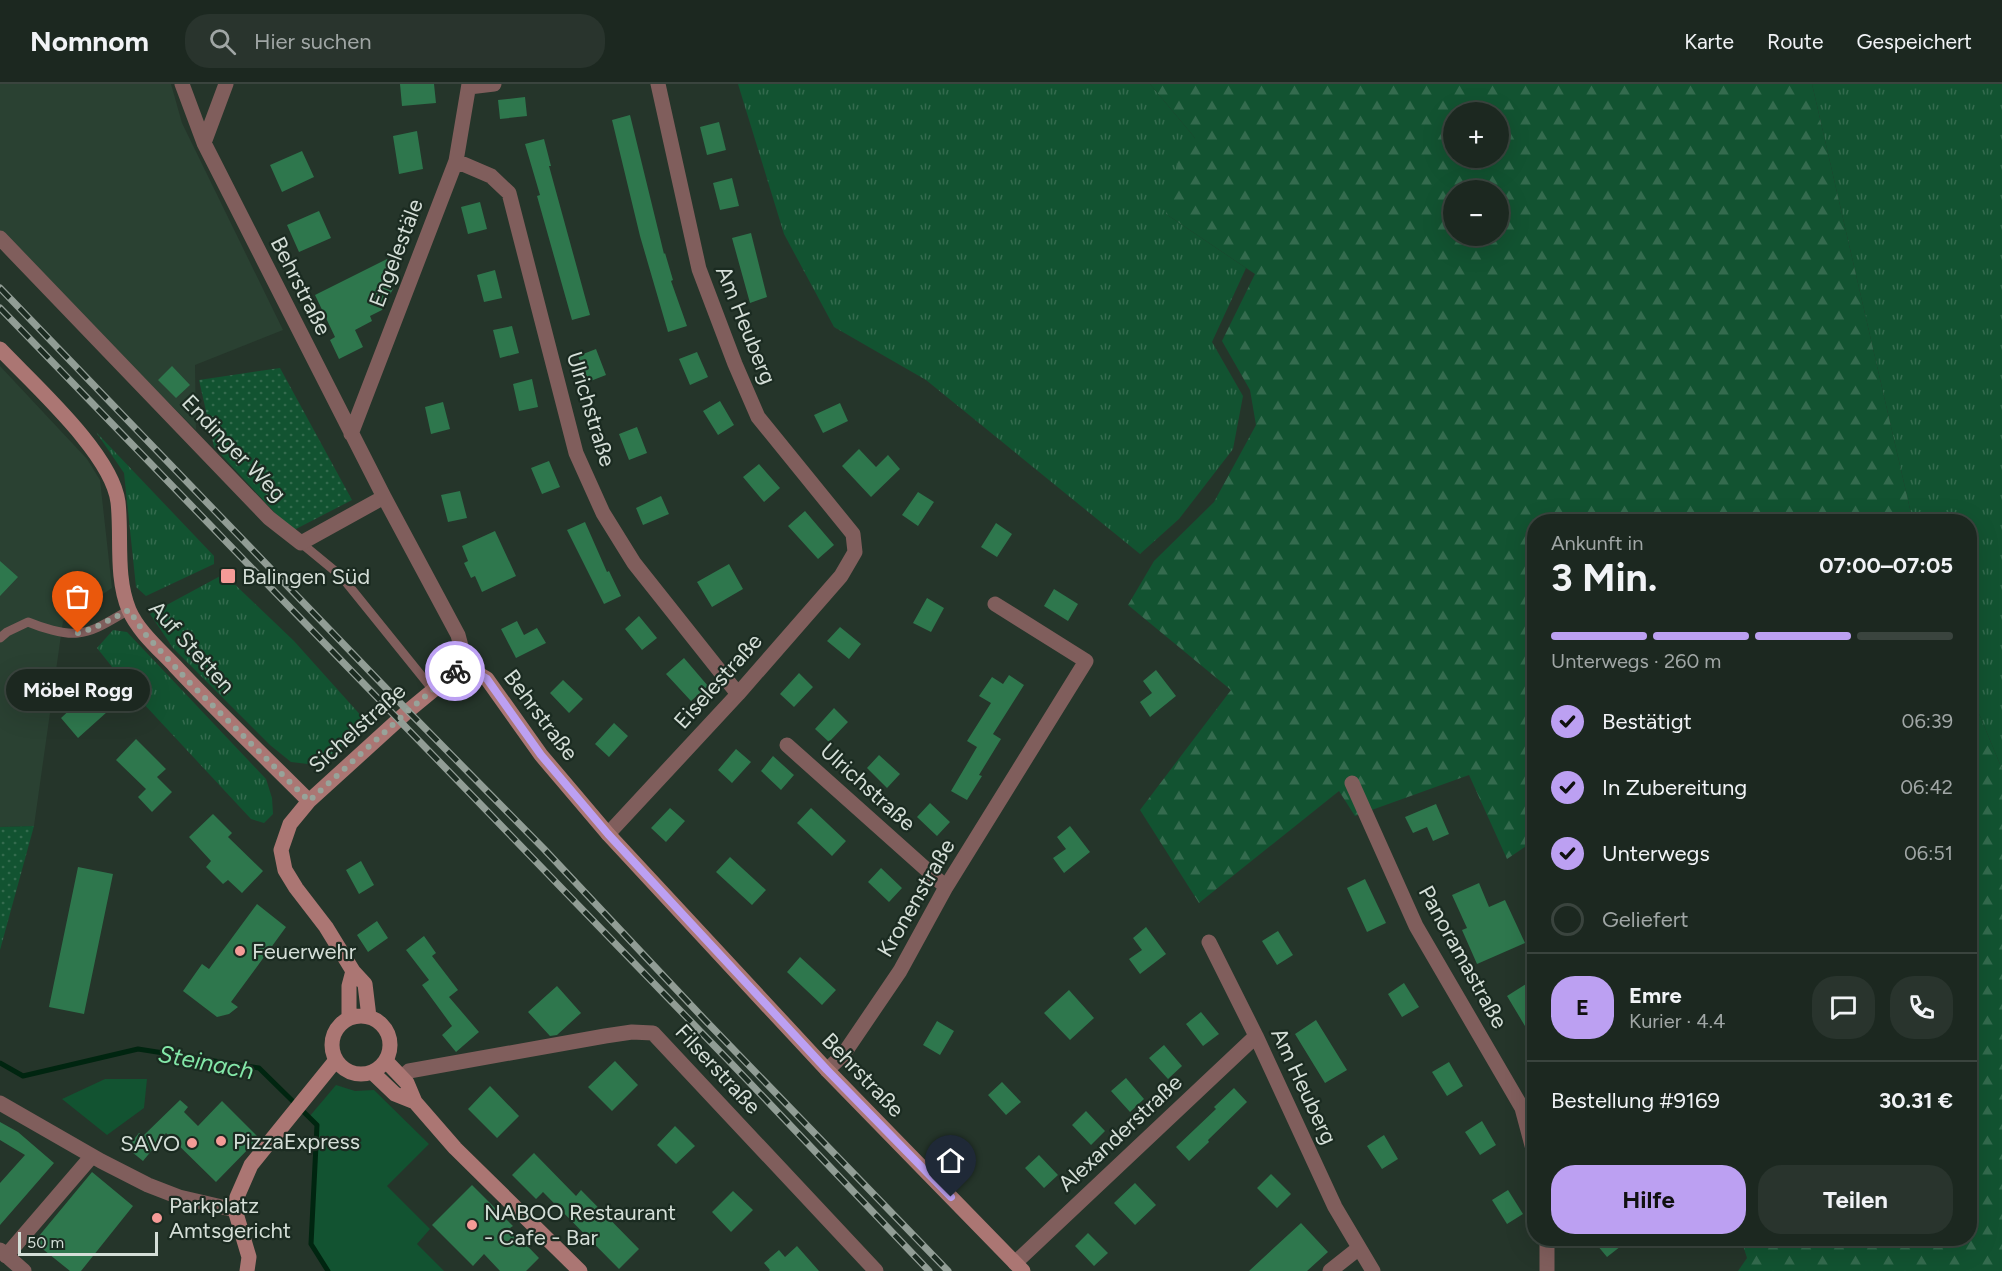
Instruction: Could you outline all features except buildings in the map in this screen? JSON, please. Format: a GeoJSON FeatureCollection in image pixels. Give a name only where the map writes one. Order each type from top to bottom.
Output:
{"type":"FeatureCollection","features":[{"type":"Feature","properties":{"kind":"street","name":"Behrstraße"},"geometry":{"type":"LineString","coordinates":[[182,84],[204,143],[351,434],[458,635],[462,650],[460,663],[487,679],[541,755],[608,834],[827,1070],[1019,1267]]}},
{"type":"Feature","properties":{"kind":"street"},"geometry":{"type":"LineString","coordinates":[[204,143],[225,84]]}},
{"type":"Feature","properties":{"kind":"street"},"geometry":{"type":"LineString","coordinates":[[469,86],[494,84]]}},
{"type":"Feature","properties":{"kind":"street","name":"Am Heuberg"},"geometry":{"type":"LineString","coordinates":[[658,84],[699,269],[735,364],[759,417],[853,534],[855,552]]}},
{"type":"Feature","properties":{"kind":"street","name":"Engelestäle"},"geometry":{"type":"LineString","coordinates":[[351,434],[456,161],[469,86]]}},
{"type":"Feature","properties":{"kind":"street","name":"Ulrichstraße"},"geometry":{"type":"LineString","coordinates":[[456,161],[491,176],[509,193],[576,453],[603,513],[634,563],[738,693]]}},
{"type":"Feature","properties":{"kind":"street","name":"Endinger Weg"},"geometry":{"type":"LineString","coordinates":[[0,238],[269,518],[301,543]]}},
{"type":"Feature","properties":{"kind":"street","name":"Auf Stetten"},"geometry":{"type":"LineString","coordinates":[[0,349],[97,454],[109,476],[117,500],[122,578],[129,610],[145,634],[190,683],[309,801]]}},
{"type":"Feature","properties":{"kind":"street"},"geometry":{"type":"LineString","coordinates":[[301,543],[384,497]]}},
{"type":"Feature","properties":{"kind":"street","name":"Eiselestraße"},"geometry":{"type":"LineString","coordinates":[[608,834],[738,693],[841,576],[855,552]]}},
{"type":"Feature","properties":{"kind":"street","name":"Kronenstraße"},"geometry":{"type":"LineString","coordinates":[[827,1070],[843,1055],[900,971],[946,886],[1086,661],[996,604]]}},
{"type":"Feature","properties":{"kind":"street","name":"Sichelstraße"},"geometry":{"type":"LineString","coordinates":[[369,1017],[365,984],[353,971],[326,927],[296,888],[285,870],[281,850],[290,824],[309,801],[408,711],[454,673],[460,663]]}},
{"type":"Feature","properties":{"kind":"street","name":"Ulrichstraße"},"geometry":{"type":"LineString","coordinates":[[787,745],[946,886]]}},
{"type":"Feature","properties":{"kind":"street","name":"Panoramastraße"},"geometry":{"type":"LineString","coordinates":[[1352,783],[1416,926],[1522,1108],[1527,1126]]}},
{"type":"Feature","properties":{"kind":"street","name":"Am Heuberg"},"geometry":{"type":"LineString","coordinates":[[1209,942],[1256,1036],[1335,1207],[1373,1271]]}},
{"type":"Feature","properties":{"kind":"street"},"geometry":{"type":"LineString","coordinates":[[349,1018],[349,986],[353,971]]}},
{"type":"Feature","properties":{"kind":"street"},"geometry":{"type":"LineString","coordinates":[[369,1017],[377,1020],[386,1030],[390,1042],[386,1061],[373,1073],[358,1074],[345,1070],[336,1060],[332,1047],[334,1034],[349,1018],[369,1017]]}},
{"type":"Feature","properties":{"kind":"street","name":"Filserstraße"},"geometry":{"type":"LineString","coordinates":[[402,1077],[409,1071],[594,1038],[632,1032],[653,1033],[876,1271]]}},
{"type":"Feature","properties":{"kind":"street","name":"Alexanderstraße"},"geometry":{"type":"LineString","coordinates":[[1019,1267],[1256,1036]]}},
{"type":"Feature","properties":{"kind":"street"},"geometry":{"type":"LineString","coordinates":[[247,1271],[249,1257],[236,1210],[237,1197],[251,1165],[336,1060]]}},
{"type":"Feature","properties":{"kind":"street"},"geometry":{"type":"LineString","coordinates":[[386,1061],[407,1083],[415,1102],[455,1148],[580,1271]]}},
{"type":"Feature","properties":{"kind":"street"},"geometry":{"type":"LineString","coordinates":[[373,1073],[395,1095],[415,1102]]}},
{"type":"Feature","properties":{"kind":"street"},"geometry":{"type":"LineString","coordinates":[[0,1103],[148,1185],[179,1197],[236,1210]]}},
{"type":"Feature","properties":{"kind":"street"},"geometry":{"type":"LineString","coordinates":[[24,1271],[3,1253],[92,1156]]}},
{"type":"Feature","properties":{"kind":"street"},"geometry":{"type":"LineString","coordinates":[[1547,1246],[1547,1271]]}},
{"type":"Feature","properties":{"kind":"street"},"geometry":{"type":"LineString","coordinates":[[1330,1271],[1359,1248]]}},
{"type":"Feature","properties":{"kind":"lane","name":"Endinger Weg"},"geometry":{"type":"LineString","coordinates":[[301,543],[341,576],[433,690]]}},
{"type":"Feature","properties":{"kind":"lane"},"geometry":{"type":"LineString","coordinates":[[0,638],[28,622],[78,633],[94,628],[129,610]]}},
{"type":"Feature","properties":{"kind":"shaded area"},"geometry":{"type":"Polygon","coordinates":[[[0,84],[171,84],[182,123],[283,330],[195,365],[196,430],[0,234],[0,84]]]}},
{"type":"Feature","properties":{"kind":"shaded area"},"geometry":{"type":"Polygon","coordinates":[[[0,366],[87,459],[100,480],[112,588],[63,621],[34,826],[0,827],[0,366]]]}},
{"type":"Feature","properties":{"kind":"green space"},"geometry":{"type":"Polygon","coordinates":[[[738,84],[1150,84],[1195,138],[1166,214],[1246,268],[1212,342],[1243,396],[1233,449],[1179,519],[1140,554],[926,380],[834,327],[784,234],[738,84]]]}},
{"type":"Feature","properties":{"kind":"green space"},"geometry":{"type":"Polygon","coordinates":[[[1150,84],[1812,84],[1911,514],[1527,514],[1527,846],[1507,859],[1469,775],[1355,816],[1339,791],[1199,903],[1140,810],[1231,690],[1128,605],[1154,561],[1214,502],[1256,425],[1250,390],[1222,341],[1255,274],[1166,214],[1179,154],[1195,138],[1150,84]]]}},
{"type":"Feature","properties":{"kind":"green space"},"geometry":{"type":"Polygon","coordinates":[[[1812,84],[2002,84],[2002,769],[1977,709],[1977,514],[1911,514],[1812,84]]]}},
{"type":"Feature","properties":{"kind":"green space"},"geometry":{"type":"Polygon","coordinates":[[[280,368],[352,500],[294,530],[277,515],[214,447],[199,380],[280,368]]]}},
{"type":"Feature","properties":{"kind":"green space"},"geometry":{"type":"Polygon","coordinates":[[[96,432],[214,556],[214,564],[146,596],[136,587],[124,473],[96,432]]]}},
{"type":"Feature","properties":{"kind":"green space"},"geometry":{"type":"Polygon","coordinates":[[[224,574],[294,641],[364,719],[366,727],[324,760],[308,764],[291,762],[270,745],[173,648],[150,614],[224,574]]]}},
{"type":"Feature","properties":{"kind":"green space"},"geometry":{"type":"Polygon","coordinates":[[[113,630],[127,632],[266,779],[272,798],[273,814],[264,823],[251,819],[128,687],[97,648],[113,630]]]}},
{"type":"Feature","properties":{"kind":"green space"},"geometry":{"type":"Polygon","coordinates":[[[1977,709],[2002,769],[2002,1271],[1738,1271],[1747,1258],[1743,1246],[1977,1246],[1977,709]]]}},
{"type":"Feature","properties":{"kind":"green space"},"geometry":{"type":"Polygon","coordinates":[[[34,826],[0,950],[0,827],[34,826]]]}},
{"type":"Feature","properties":{"kind":"green space"},"geometry":{"type":"Polygon","coordinates":[[[105,1079],[147,1079],[144,1108],[107,1135],[62,1099],[105,1079]]]}},
{"type":"Feature","properties":{"kind":"green space"},"geometry":{"type":"Polygon","coordinates":[[[336,1085],[355,1091],[374,1090],[429,1144],[387,1186],[430,1229],[417,1244],[444,1271],[328,1271],[311,1244],[317,1125],[309,1117],[336,1085]]]}},
{"type":"Feature","properties":{"kind":"waterway","name":"Steinach"},"geometry":{"type":"LineString","coordinates":[[0,1063],[23,1076],[138,1049],[259,1068],[317,1125],[311,1244],[328,1271]]}},
{"type":"Feature","properties":{"kind":"railway"},"geometry":{"type":"LineString","coordinates":[[0,288],[544,849],[704,1019],[948,1271]]}},
{"type":"Feature","properties":{"kind":"railway"},"geometry":{"type":"LineString","coordinates":[[0,308],[730,1062],[929,1271]]}},
{"type":"Feature","properties":{"kind":"way so far"},"geometry":{"type":"LineString","coordinates":[[78,633],[94,628],[129,610],[145,634],[190,683],[309,801],[455,671]]}},
{"type":"Feature","properties":{"kind":"place","name":"Balingen Süd"},"geometry":{"type":"Point","coordinates":[228,576]}},
{"type":"Feature","properties":{"kind":"place","name":"Möbel Rogg"},"geometry":{"type":"Point","coordinates":[78,633]}},
{"type":"Feature","properties":{"kind":"place","name":"Feuerwehr"},"geometry":{"type":"Point","coordinates":[240,951]}},
{"type":"Feature","properties":{"kind":"place","name":"PizzaExpress"},"geometry":{"type":"Point","coordinates":[221,1141]}},
{"type":"Feature","properties":{"kind":"place","name":"SAVO"},"geometry":{"type":"Point","coordinates":[192,1143]}},
{"type":"Feature","properties":{"kind":"place","name":"Parkplatz Amtsgericht"},"geometry":{"type":"Point","coordinates":[157,1218]}},
{"type":"Feature","properties":{"kind":"place","name":"NABOO Restaurant - Cafe - Bar"},"geometry":{"type":"Point","coordinates":[472,1225]}},
{"type":"Feature","properties":{"kind":"route"},"geometry":{"type":"LineString","coordinates":[[455,671],[460,663],[487,679],[541,755],[608,834],[827,1070],[951,1197]]}}]}
